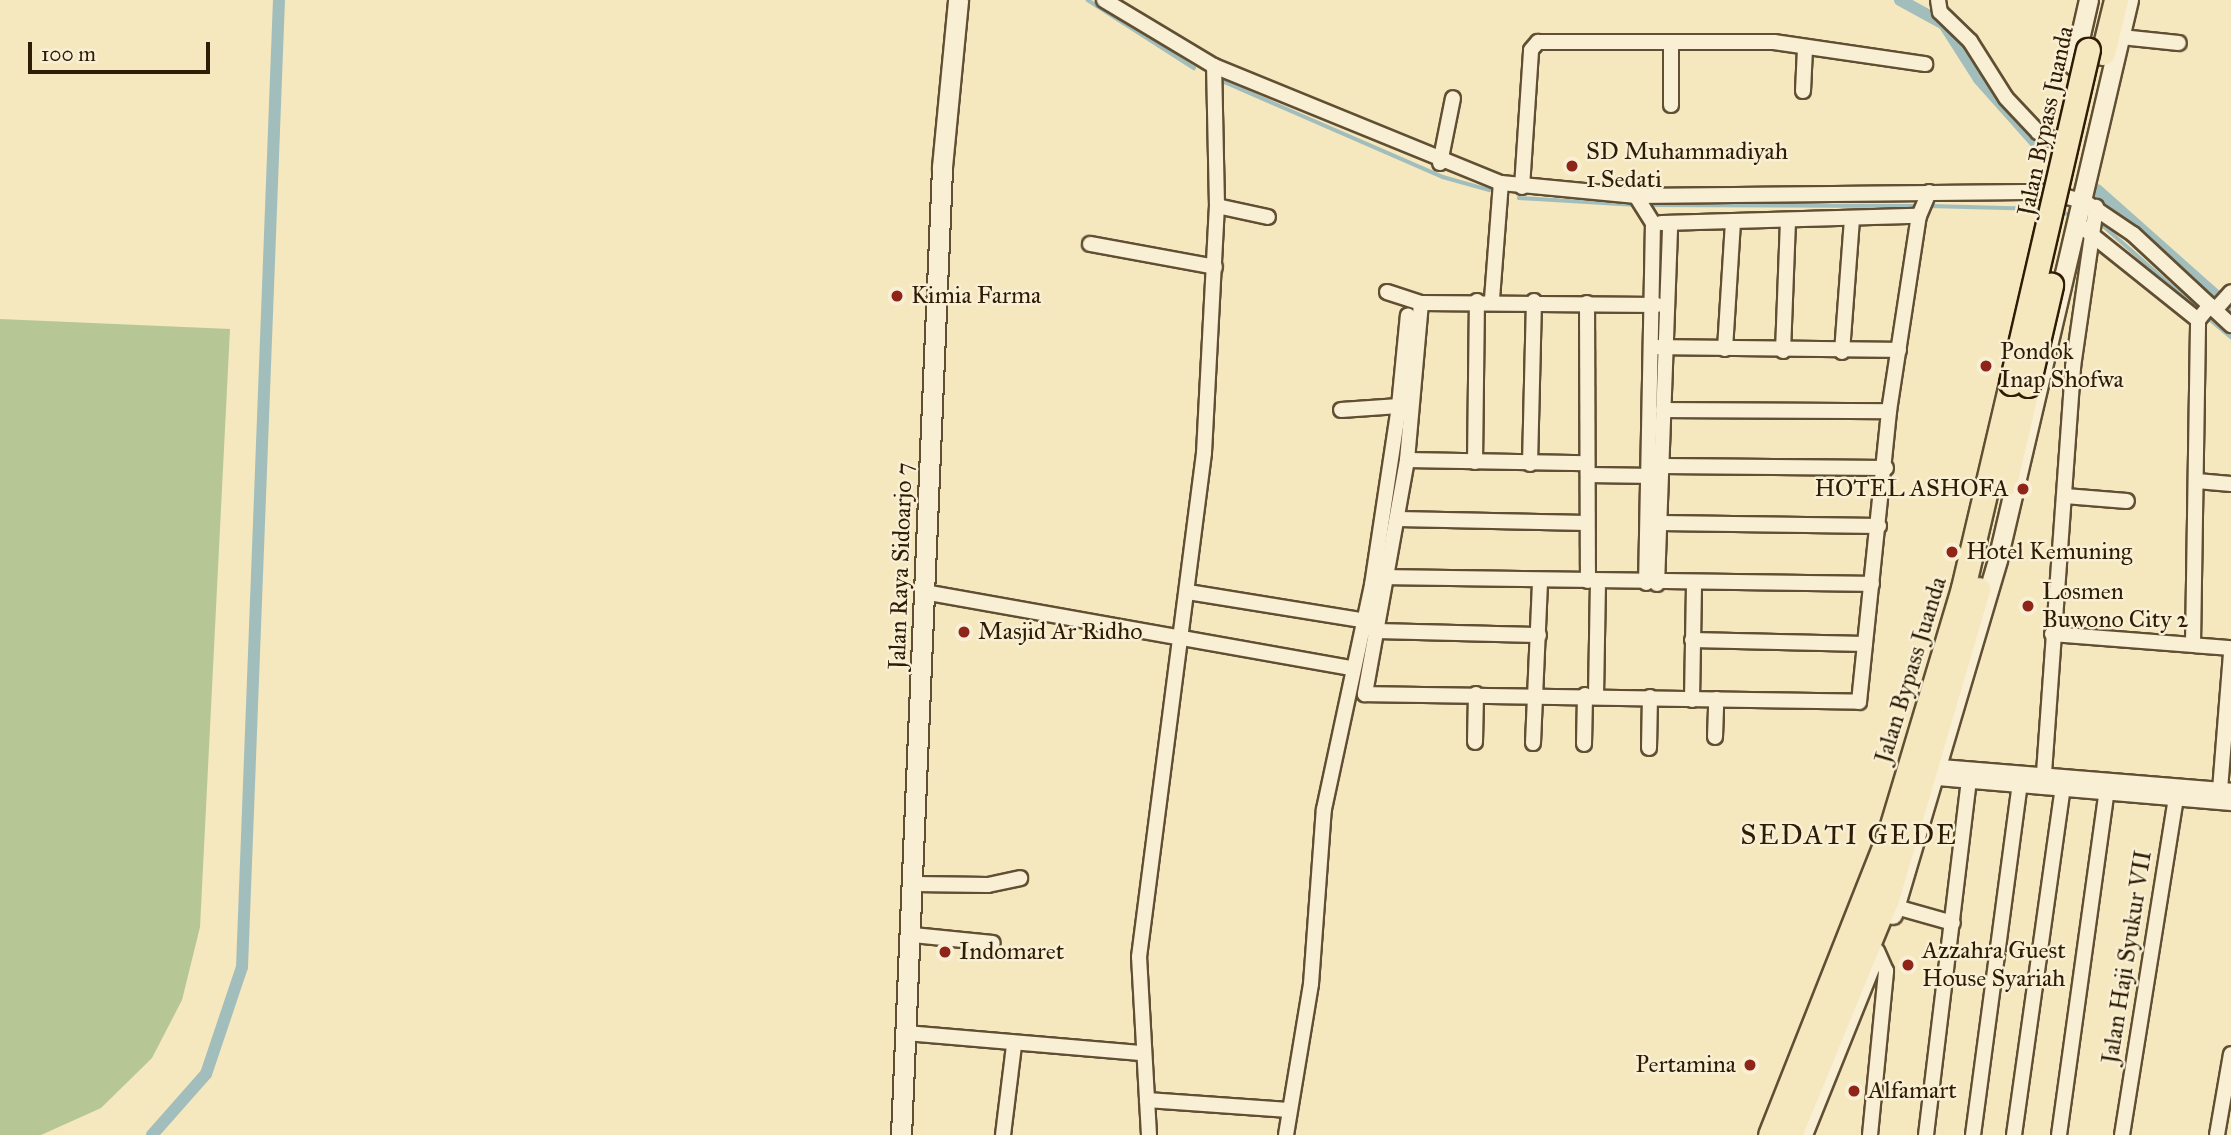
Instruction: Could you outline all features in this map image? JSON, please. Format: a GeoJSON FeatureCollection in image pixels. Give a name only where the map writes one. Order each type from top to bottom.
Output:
{"type":"FeatureCollection","features":[{"type":"Feature","properties":{"kind":"highway","name":"Jalan Bypass Juanda"},"geometry":{"type":"LineString","coordinates":[[1770,1135],[1869,897],[1928,773],[1915,736],[1984,490],[2009,436],[2025,390],[2096,52],[2100,0]]}},
{"type":"Feature","properties":{"kind":"highway","name":"Jalan Bypass Juanda"},"geometry":{"type":"LineString","coordinates":[[2096,52],[2116,0]]}},
{"type":"Feature","properties":{"kind":"highway","name":"Jalan Bypass Juanda"},"geometry":{"type":"LineString","coordinates":[[1790,1135],[1852,991],[1928,773],[1971,638],[2009,436]]}},
{"type":"Feature","properties":{"kind":"main road","name":"Jalan Raya Sidoarjo 7"},"geometry":{"type":"LineString","coordinates":[[901,1135],[913,935],[942,167],[958,0]]}},
{"type":"Feature","properties":{"kind":"street"},"geometry":{"type":"LineString","coordinates":[[1104,0],[1214,66],[1440,163],[1501,183],[1637,199],[1924,204],[2044,202],[2086,217],[2213,307],[2231,325]]}},
{"type":"Feature","properties":{"kind":"street"},"geometry":{"type":"LineString","coordinates":[[1938,0],[1940,12],[1970,41],[2006,98],[2029,124],[2058,142]]}},
{"type":"Feature","properties":{"kind":"street"},"geometry":{"type":"LineString","coordinates":[[2009,436],[2044,202],[2089,0]]}},
{"type":"Feature","properties":{"kind":"street"},"geometry":{"type":"LineString","coordinates":[[2044,781],[2052,634],[2086,217],[2129,0]]}},
{"type":"Feature","properties":{"kind":"street"},"geometry":{"type":"LineString","coordinates":[[2121,37],[2179,43]]}},
{"type":"Feature","properties":{"kind":"street"},"geometry":{"type":"LineString","coordinates":[[1671,43],[1671,106]]}},
{"type":"Feature","properties":{"kind":"street"},"geometry":{"type":"LineString","coordinates":[[1522,187],[1536,44],[1671,43],[1805,48],[1926,64]]}},
{"type":"Feature","properties":{"kind":"street"},"geometry":{"type":"LineString","coordinates":[[1803,91],[1805,48]]}},
{"type":"Feature","properties":{"kind":"street"},"geometry":{"type":"LineString","coordinates":[[1149,1135],[1142,1053],[1139,949],[1188,592],[1204,453],[1217,206],[1214,66]]}},
{"type":"Feature","properties":{"kind":"street"},"geometry":{"type":"LineString","coordinates":[[1440,163],[1452,99]]}},
{"type":"Feature","properties":{"kind":"street"},"geometry":{"type":"LineString","coordinates":[[1475,462],[1485,300],[1501,183]]}},
{"type":"Feature","properties":{"kind":"street"},"geometry":{"type":"LineString","coordinates":[[1637,199],[1650,219],[1649,347],[1660,523],[1651,584]]}},
{"type":"Feature","properties":{"kind":"street"},"geometry":{"type":"LineString","coordinates":[[1650,219],[1670,224],[1852,218],[1924,204]]}},
{"type":"Feature","properties":{"kind":"street"},"geometry":{"type":"LineString","coordinates":[[1408,315],[1399,406],[1370,624],[1365,694],[1859,702],[1886,468],[1889,411],[1924,204]]}},
{"type":"Feature","properties":{"kind":"street"},"geometry":{"type":"LineString","coordinates":[[1217,206],[1268,217]]}},
{"type":"Feature","properties":{"kind":"street"},"geometry":{"type":"LineString","coordinates":[[2086,217],[2213,307]]}},
{"type":"Feature","properties":{"kind":"street"},"geometry":{"type":"LineString","coordinates":[[2009,436],[2086,217]]}},
{"type":"Feature","properties":{"kind":"street"},"geometry":{"type":"LineString","coordinates":[[1842,352],[1852,218]]}},
{"type":"Feature","properties":{"kind":"street"},"geometry":{"type":"LineString","coordinates":[[1783,351],[1788,220]]}},
{"type":"Feature","properties":{"kind":"street"},"geometry":{"type":"LineString","coordinates":[[1726,349],[1733,221]]}},
{"type":"Feature","properties":{"kind":"street"},"geometry":{"type":"LineString","coordinates":[[1651,584],[1664,410],[1670,224]]}},
{"type":"Feature","properties":{"kind":"street"},"geometry":{"type":"LineString","coordinates":[[1090,244],[1215,267]]}},
{"type":"Feature","properties":{"kind":"street"},"geometry":{"type":"LineString","coordinates":[[1387,292],[1421,303],[1485,300],[1666,305]]}},
{"type":"Feature","properties":{"kind":"street"},"geometry":{"type":"LineString","coordinates":[[1530,464],[1534,301]]}},
{"type":"Feature","properties":{"kind":"street"},"geometry":{"type":"LineString","coordinates":[[1286,1135],[1311,984],[1324,809],[1351,668],[1386,577],[1398,519],[1421,303]]}},
{"type":"Feature","properties":{"kind":"street"},"geometry":{"type":"LineString","coordinates":[[1584,744],[1590,696],[1593,581],[1587,523],[1587,303]]}},
{"type":"Feature","properties":{"kind":"street"},"geometry":{"type":"LineString","coordinates":[[2193,644],[2197,481],[2213,307]]}},
{"type":"Feature","properties":{"kind":"street"},"geometry":{"type":"LineString","coordinates":[[1649,347],[1842,352],[1899,350]]}},
{"type":"Feature","properties":{"kind":"street"},"geometry":{"type":"LineString","coordinates":[[1341,410],[1399,406]]}},
{"type":"Feature","properties":{"kind":"street"},"geometry":{"type":"LineString","coordinates":[[1664,410],[1889,411]]}},
{"type":"Feature","properties":{"kind":"street"},"geometry":{"type":"LineString","coordinates":[[1406,460],[1530,464],[1658,473],[1886,468]]}},
{"type":"Feature","properties":{"kind":"street"},"geometry":{"type":"LineString","coordinates":[[2197,481],[2231,484]]}},
{"type":"Feature","properties":{"kind":"street"},"geometry":{"type":"LineString","coordinates":[[2065,496],[2127,501]]}},
{"type":"Feature","properties":{"kind":"street"},"geometry":{"type":"LineString","coordinates":[[1398,519],[1587,523]]}},
{"type":"Feature","properties":{"kind":"street"},"geometry":{"type":"LineString","coordinates":[[1660,523],[1879,526]]}},
{"type":"Feature","properties":{"kind":"street"},"geometry":{"type":"LineString","coordinates":[[1386,577],[1694,585],[1872,584]]}},
{"type":"Feature","properties":{"kind":"street"},"geometry":{"type":"LineString","coordinates":[[1534,743],[1540,581]]}},
{"type":"Feature","properties":{"kind":"street"},"geometry":{"type":"LineString","coordinates":[[1692,700],[1694,585]]}},
{"type":"Feature","properties":{"kind":"street"},"geometry":{"type":"LineString","coordinates":[[924,592],[1180,640],[1351,668]]}},
{"type":"Feature","properties":{"kind":"street"},"geometry":{"type":"LineString","coordinates":[[1188,592],[1370,624],[1539,635]]}},
{"type":"Feature","properties":{"kind":"street"},"geometry":{"type":"LineString","coordinates":[[1928,773],[2020,785],[2044,781],[2063,788],[2107,791],[2226,791],[2231,650],[2193,644],[2052,634]]}},
{"type":"Feature","properties":{"kind":"street"},"geometry":{"type":"LineString","coordinates":[[1692,640],[1866,644]]}},
{"type":"Feature","properties":{"kind":"street"},"geometry":{"type":"LineString","coordinates":[[1475,742],[1476,694]]}},
{"type":"Feature","properties":{"kind":"street"},"geometry":{"type":"LineString","coordinates":[[1649,748],[1650,697]]}},
{"type":"Feature","properties":{"kind":"street"},"geometry":{"type":"LineString","coordinates":[[1715,737],[1716,699]]}},
{"type":"Feature","properties":{"kind":"street"},"geometry":{"type":"LineString","coordinates":[[1759,1135],[1868,868],[1915,736]]}},
{"type":"Feature","properties":{"kind":"street"},"geometry":{"type":"LineString","coordinates":[[1928,773],[2177,793],[2231,803]]}},
{"type":"Feature","properties":{"kind":"street"},"geometry":{"type":"LineString","coordinates":[[1803,1135],[1896,907],[1928,773]]}},
{"type":"Feature","properties":{"kind":"street"},"geometry":{"type":"LineString","coordinates":[[1926,1135],[1969,780]]}},
{"type":"Feature","properties":{"kind":"street"},"geometry":{"type":"LineString","coordinates":[[1973,1135],[2020,785]]}},
{"type":"Feature","properties":{"kind":"street"},"geometry":{"type":"LineString","coordinates":[[2014,1135],[2063,788]]}},
{"type":"Feature","properties":{"kind":"street"},"geometry":{"type":"LineString","coordinates":[[2059,1135],[2107,791]]}},
{"type":"Feature","properties":{"kind":"street","name":"Jalan Haji Syukur VII"},"geometry":{"type":"LineString","coordinates":[[2122,1135],[2177,793]]}},
{"type":"Feature","properties":{"kind":"street"},"geometry":{"type":"LineString","coordinates":[[915,884],[988,885],[1020,878]]}},
{"type":"Feature","properties":{"kind":"street"},"geometry":{"type":"LineString","coordinates":[[1896,907],[1953,923]]}},
{"type":"Feature","properties":{"kind":"street"},"geometry":{"type":"LineString","coordinates":[[913,935],[993,943]]}},
{"type":"Feature","properties":{"kind":"street"},"geometry":{"type":"LineString","coordinates":[[1870,1135],[1886,971],[1877,951]]}},
{"type":"Feature","properties":{"kind":"street"},"geometry":{"type":"LineString","coordinates":[[907,1033],[1014,1045],[1142,1053]]}},
{"type":"Feature","properties":{"kind":"street"},"geometry":{"type":"LineString","coordinates":[[1003,1135],[1014,1045]]}},
{"type":"Feature","properties":{"kind":"street"},"geometry":{"type":"LineString","coordinates":[[2217,1135],[2231,1054]]}},
{"type":"Feature","properties":{"kind":"street"},"geometry":{"type":"LineString","coordinates":[[1147,1100],[1289,1110]]}},
{"type":"Feature","properties":{"kind":"green space"},"geometry":{"type":"Polygon","coordinates":[[[0,319],[230,329],[200,927],[182,1000],[152,1058],[101,1108],[41,1135],[0,1135],[0,319]]]}},
{"type":"Feature","properties":{"kind":"waterway"},"geometry":{"type":"LineString","coordinates":[[152,1135],[206,1074],[242,967],[279,0]]}},
{"type":"Feature","properties":{"kind":"waterway"},"geometry":{"type":"LineString","coordinates":[[1088,0],[1194,68]]}},
{"type":"Feature","properties":{"kind":"waterway"},"geometry":{"type":"LineString","coordinates":[[1900,0],[1944,24],[1979,79],[2036,143]]}},
{"type":"Feature","properties":{"kind":"waterway"},"geometry":{"type":"LineString","coordinates":[[1220,80],[1443,177],[1489,190]]}},
{"type":"Feature","properties":{"kind":"waterway"},"geometry":{"type":"LineString","coordinates":[[2097,190],[2231,309]]}},
{"type":"Feature","properties":{"kind":"waterway"},"geometry":{"type":"LineString","coordinates":[[1519,198],[1637,205]]}},
{"type":"Feature","properties":{"kind":"waterway"},"geometry":{"type":"LineString","coordinates":[[1645,205],[1917,206]]}},
{"type":"Feature","properties":{"kind":"waterway"},"geometry":{"type":"LineString","coordinates":[[1929,206],[2043,209]]}},
{"type":"Feature","properties":{"kind":"waterway"},"geometry":{"type":"LineString","coordinates":[[2058,212],[2074,215]]}},
{"type":"Feature","properties":{"kind":"waterway"},"geometry":{"type":"LineString","coordinates":[[2098,221],[2200,311]]}},
{"type":"Feature","properties":{"kind":"waterway"},"geometry":{"type":"LineString","coordinates":[[2206,316],[2231,337]]}},
{"type":"Feature","properties":{"kind":"place","name":"SD Muhammadiyah 1 Sedati"},"geometry":{"type":"Point","coordinates":[1572,166]}},
{"type":"Feature","properties":{"kind":"place","name":"Kimia Farma"},"geometry":{"type":"Point","coordinates":[897,296]}},
{"type":"Feature","properties":{"kind":"place","name":"Pondok Inap Shofwa"},"geometry":{"type":"Point","coordinates":[1986,366]}},
{"type":"Feature","properties":{"kind":"place","name":"HOTEL ASHOFA"},"geometry":{"type":"Point","coordinates":[2023,489]}},
{"type":"Feature","properties":{"kind":"place","name":"Hotel Kemuning"},"geometry":{"type":"Point","coordinates":[1952,552]}},
{"type":"Feature","properties":{"kind":"place","name":"Losmen Buwono City 2"},"geometry":{"type":"Point","coordinates":[2028,606]}},
{"type":"Feature","properties":{"kind":"place","name":"Masjid Ar Ridho"},"geometry":{"type":"Point","coordinates":[964,632]}},
{"type":"Feature","properties":{"kind":"place","name":"Indomaret"},"geometry":{"type":"Point","coordinates":[945,952]}},
{"type":"Feature","properties":{"kind":"place","name":"Azzahra Guest House Syariah"},"geometry":{"type":"Point","coordinates":[1908,965]}},
{"type":"Feature","properties":{"kind":"place","name":"Pertamina"},"geometry":{"type":"Point","coordinates":[1750,1065]}},
{"type":"Feature","properties":{"kind":"place","name":"Alfamart"},"geometry":{"type":"Point","coordinates":[1854,1091]}},
{"type":"Feature","properties":{"kind":"district","name":"SEDATI GEDE"},"geometry":{"type":"Point","coordinates":[1849,835]}}]}
